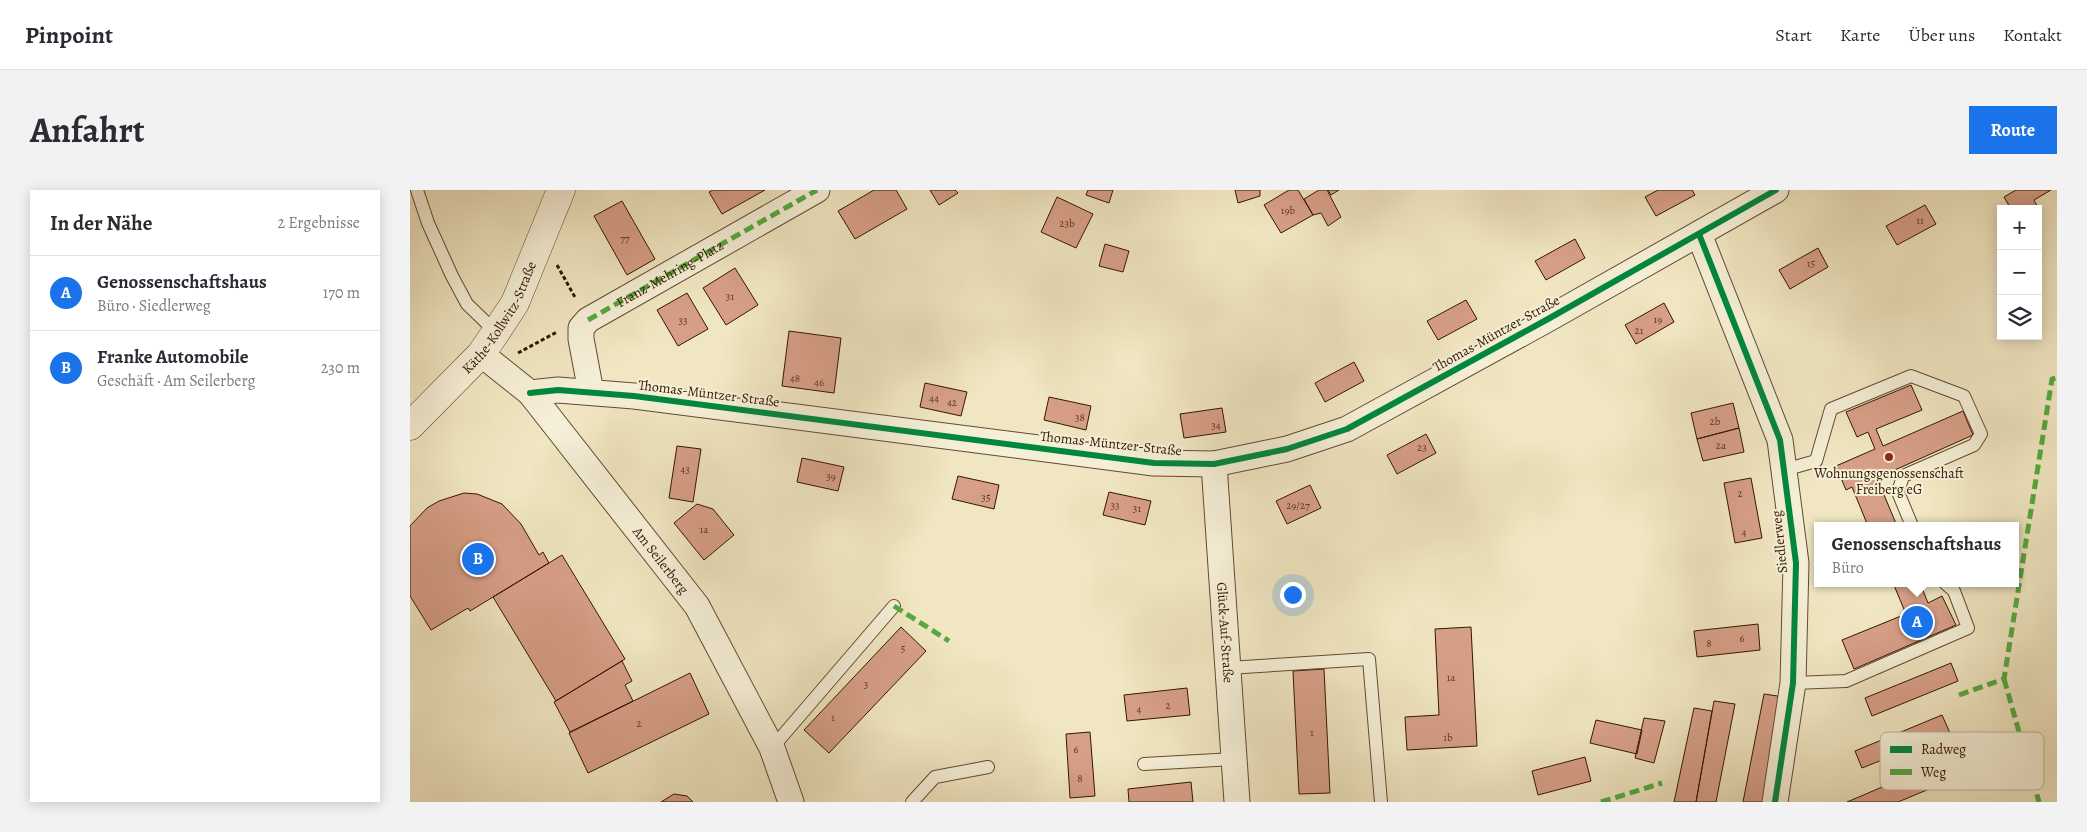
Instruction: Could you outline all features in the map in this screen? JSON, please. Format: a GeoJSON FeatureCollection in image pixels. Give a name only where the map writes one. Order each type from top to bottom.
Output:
{"type":"FeatureCollection","features":[{"type":"Feature","properties":{"kind":"street","name":"Käthe-Kollwitz-Straße"},"geometry":{"type":"LineString","coordinates":[[410,426],[490,362],[496,332],[515,303],[560,190]]}},
{"type":"Feature","properties":{"kind":"street","name":"Franz-Mehring-Platz"},"geometry":{"type":"LineString","coordinates":[[588,320],[817,190]]}},
{"type":"Feature","properties":{"kind":"street","name":"Thomas-Müntzer-Straße"},"geometry":{"type":"LineString","coordinates":[[530,393],[558,390],[634,396],[1154,463],[1214,464],[1287,449],[1347,429],[1776,190]]}},
{"type":"Feature","properties":{"kind":"street","name":"Siedlerweg"},"geometry":{"type":"LineString","coordinates":[[1700,234],[1780,440],[1784,470],[1796,563],[1793,683],[1775,802]]}},
{"type":"Feature","properties":{"kind":"street"},"geometry":{"type":"LineString","coordinates":[[588,320],[581,328],[581,339],[591,392]]}},
{"type":"Feature","properties":{"kind":"street","name":"Am Seilerberg"},"geometry":{"type":"LineString","coordinates":[[490,362],[530,393],[697,606],[772,748],[791,802]]}},
{"type":"Feature","properties":{"kind":"street","name":"Glück-Auf-Straße"},"geometry":{"type":"LineString","coordinates":[[1214,464],[1237,802]]}},
{"type":"Feature","properties":{"kind":"lane"},"geometry":{"type":"LineString","coordinates":[[417,190],[428,223],[467,304],[496,332]]}},
{"type":"Feature","properties":{"kind":"lane"},"geometry":{"type":"LineString","coordinates":[[1784,470],[1816,461],[1830,409],[1911,376],[1964,396],[1981,434],[1974,445],[1903,476],[1898,492],[1910,522]]}},
{"type":"Feature","properties":{"kind":"lane"},"geometry":{"type":"LineString","coordinates":[[1793,683],[1846,681],[1968,628],[1954,591],[1950,587]]}},
{"type":"Feature","properties":{"kind":"lane"},"geometry":{"type":"LineString","coordinates":[[772,748],[894,606]]}},
{"type":"Feature","properties":{"kind":"lane"},"geometry":{"type":"LineString","coordinates":[[1228,668],[1369,659],[1381,802]]}},
{"type":"Feature","properties":{"kind":"lane"},"geometry":{"type":"LineString","coordinates":[[1144,764],[1234,759]]}},
{"type":"Feature","properties":{"kind":"lane"},"geometry":{"type":"LineString","coordinates":[[912,802],[935,777],[988,767]]}},
{"type":"Feature","properties":{"kind":"path"},"geometry":{"type":"LineString","coordinates":[[490,362],[518,353],[579,321],[588,320],[552,256],[540,242]]}},
{"type":"Feature","properties":{"kind":"building"},"geometry":{"type":"Polygon","coordinates":[[[713,190],[765,190],[722,214],[709,192],[713,190]]]}},
{"type":"Feature","properties":{"kind":"building"},"geometry":{"type":"Polygon","coordinates":[[[874,190],[896,190],[907,209],[855,239],[838,211],[874,190]]]}},
{"type":"Feature","properties":{"kind":"building"},"geometry":{"type":"Polygon","coordinates":[[[930,190],[955,190],[958,193],[939,205],[930,190]]]}},
{"type":"Feature","properties":{"kind":"building"},"geometry":{"type":"Polygon","coordinates":[[[1088,190],[1113,190],[1109,203],[1086,195],[1088,190]]]}},
{"type":"Feature","properties":{"kind":"building"},"geometry":{"type":"Polygon","coordinates":[[[1235,190],[1260,190],[1260,196],[1238,203],[1235,190]]]}},
{"type":"Feature","properties":{"kind":"building"},"geometry":{"type":"Polygon","coordinates":[[[1289,190],[1298,190],[1313,215],[1281,233],[1264,205],[1289,190]]]}},
{"type":"Feature","properties":{"kind":"building"},"geometry":{"type":"Polygon","coordinates":[[[1319,190],[1327,190],[1341,217],[1328,226],[1321,213],[1313,215],[1304,199],[1319,190]]]}},
{"type":"Feature","properties":{"kind":"building"},"geometry":{"type":"Polygon","coordinates":[[[1328,190],[1339,190],[1331,195],[1328,190]]]}},
{"type":"Feature","properties":{"kind":"building"},"geometry":{"type":"Polygon","coordinates":[[[1658,190],[1692,190],[1695,195],[1656,216],[1645,197],[1658,190]]]}},
{"type":"Feature","properties":{"kind":"building"},"geometry":{"type":"Polygon","coordinates":[[[2016,190],[2051,190],[2034,200],[2036,205],[2009,205],[2004,197],[2016,190]]]}},
{"type":"Feature","properties":{"kind":"building"},"geometry":{"type":"Polygon","coordinates":[[[1057,197],[1093,214],[1076,248],[1041,232],[1057,197]]]}},
{"type":"Feature","properties":{"kind":"building"},"geometry":{"type":"Polygon","coordinates":[[[622,201],[655,259],[627,275],[594,216],[622,201]]]}},
{"type":"Feature","properties":{"kind":"building"},"geometry":{"type":"Polygon","coordinates":[[[1925,205],[1936,224],[1897,245],[1886,226],[1925,205]]]}},
{"type":"Feature","properties":{"kind":"building"},"geometry":{"type":"Polygon","coordinates":[[[1575,239],[1585,258],[1546,280],[1535,261],[1575,239]]]}},
{"type":"Feature","properties":{"kind":"building"},"geometry":{"type":"Polygon","coordinates":[[[1105,244],[1129,251],[1123,272],[1099,266],[1105,244]]]}},
{"type":"Feature","properties":{"kind":"building"},"geometry":{"type":"Polygon","coordinates":[[[1818,248],[1828,267],[1790,289],[1779,270],[1818,248]]]}},
{"type":"Feature","properties":{"kind":"building"},"geometry":{"type":"Polygon","coordinates":[[[735,268],[758,305],[726,325],[703,288],[735,268]]]}},
{"type":"Feature","properties":{"kind":"building"},"geometry":{"type":"Polygon","coordinates":[[[687,293],[708,329],[678,346],[657,310],[687,293]]]}},
{"type":"Feature","properties":{"kind":"building"},"geometry":{"type":"Polygon","coordinates":[[[1466,300],[1477,319],[1438,340],[1427,321],[1466,300]]]}},
{"type":"Feature","properties":{"kind":"building"},"geometry":{"type":"Polygon","coordinates":[[[1664,303],[1674,322],[1636,344],[1625,325],[1664,303]]]}},
{"type":"Feature","properties":{"kind":"building"},"geometry":{"type":"Polygon","coordinates":[[[789,331],[841,338],[834,393],[782,386],[789,331]]]}},
{"type":"Feature","properties":{"kind":"building"},"geometry":{"type":"Polygon","coordinates":[[[1354,362],[1364,381],[1325,402],[1315,383],[1354,362]]]}},
{"type":"Feature","properties":{"kind":"building"},"geometry":{"type":"Polygon","coordinates":[[[925,383],[967,392],[961,416],[920,407],[925,383]]]}},
{"type":"Feature","properties":{"kind":"building","name":"Wohnungsgenossenschaft Freiberg eG"},"geometry":{"type":"Polygon","coordinates":[[[1911,385],[1922,410],[1876,429],[1883,446],[1963,411],[1973,435],[1877,478],[1895,522],[1866,522],[1852,487],[1846,490],[1836,466],[1875,449],[1868,432],[1857,437],[1846,412],[1911,385]]]}},
{"type":"Feature","properties":{"kind":"building"},"geometry":{"type":"Polygon","coordinates":[[[1049,397],[1091,406],[1086,430],[1044,420],[1049,397]]]}},
{"type":"Feature","properties":{"kind":"building"},"geometry":{"type":"Polygon","coordinates":[[[1733,403],[1739,428],[1697,439],[1691,413],[1733,403]]]}},
{"type":"Feature","properties":{"kind":"building"},"geometry":{"type":"Polygon","coordinates":[[[1222,408],[1226,432],[1184,438],[1180,414],[1222,408]]]}},
{"type":"Feature","properties":{"kind":"building"},"geometry":{"type":"Polygon","coordinates":[[[1739,428],[1744,452],[1703,461],[1697,439],[1739,428]]]}},
{"type":"Feature","properties":{"kind":"building"},"geometry":{"type":"Polygon","coordinates":[[[1426,434],[1436,453],[1397,474],[1387,455],[1426,434]]]}},
{"type":"Feature","properties":{"kind":"building"},"geometry":{"type":"Polygon","coordinates":[[[677,446],[701,449],[693,502],[669,498],[677,446]]]}},
{"type":"Feature","properties":{"kind":"building"},"geometry":{"type":"Polygon","coordinates":[[[802,458],[844,467],[838,491],[797,482],[802,458]]]}},
{"type":"Feature","properties":{"kind":"building"},"geometry":{"type":"Polygon","coordinates":[[[958,476],[999,485],[994,509],[952,499],[958,476]]]}},
{"type":"Feature","properties":{"kind":"building"},"geometry":{"type":"Polygon","coordinates":[[[1751,478],[1762,538],[1735,543],[1724,483],[1751,478]]]}},
{"type":"Feature","properties":{"kind":"building"},"geometry":{"type":"Polygon","coordinates":[[[1310,485],[1321,508],[1287,524],[1276,501],[1310,485]]]}},
{"type":"Feature","properties":{"kind":"building"},"geometry":{"type":"Polygon","coordinates":[[[1109,492],[1151,501],[1145,525],[1103,515],[1109,492]]]}},
{"type":"Feature","properties":{"kind":"building"},"geometry":{"type":"Polygon","coordinates":[[[464,493],[477,494],[502,504],[521,524],[539,555],[543,552],[549,563],[470,611],[468,608],[431,630],[410,596],[410,526],[427,508],[439,501],[464,493]]]}},
{"type":"Feature","properties":{"kind":"building"},"geometry":{"type":"Polygon","coordinates":[[[697,504],[713,509],[734,535],[704,560],[674,523],[697,504]]]}},
{"type":"Feature","properties":{"kind":"building"},"geometry":{"type":"Polygon","coordinates":[[[562,555],[625,659],[556,701],[493,597],[562,555]]]}},
{"type":"Feature","properties":{"kind":"building"},"geometry":{"type":"Polygon","coordinates":[[[1895,587],[1922,587],[1928,603],[1942,596],[1956,625],[1854,669],[1842,640],[1906,614],[1895,587]]]}},
{"type":"Feature","properties":{"kind":"building"},"geometry":{"type":"Polygon","coordinates":[[[1758,624],[1760,650],[1697,657],[1694,631],[1758,624]]]}},
{"type":"Feature","properties":{"kind":"building"},"geometry":{"type":"Polygon","coordinates":[[[901,627],[926,651],[829,753],[804,730],[901,627]]]}},
{"type":"Feature","properties":{"kind":"building"},"geometry":{"type":"Polygon","coordinates":[[[1471,627],[1477,746],[1407,750],[1405,717],[1439,715],[1435,629],[1471,627]]]}},
{"type":"Feature","properties":{"kind":"building"},"geometry":{"type":"Polygon","coordinates":[[[622,661],[632,681],[625,685],[633,701],[570,732],[554,702],[622,661]]]}},
{"type":"Feature","properties":{"kind":"building"},"geometry":{"type":"Polygon","coordinates":[[[1951,663],[1958,681],[1872,716],[1865,698],[1951,663]]]}},
{"type":"Feature","properties":{"kind":"building"},"geometry":{"type":"Polygon","coordinates":[[[1324,669],[1330,793],[1299,794],[1293,671],[1324,669]]]}},
{"type":"Feature","properties":{"kind":"building"},"geometry":{"type":"Polygon","coordinates":[[[690,673],[709,714],[588,773],[569,733],[690,673]]]}},
{"type":"Feature","properties":{"kind":"building"},"geometry":{"type":"Polygon","coordinates":[[[1187,688],[1190,715],[1127,721],[1124,695],[1187,688]]]}},
{"type":"Feature","properties":{"kind":"building"},"geometry":{"type":"Polygon","coordinates":[[[1764,694],[1784,697],[1765,802],[1743,802],[1764,694]]]}},
{"type":"Feature","properties":{"kind":"building"},"geometry":{"type":"Polygon","coordinates":[[[1714,701],[1735,704],[1716,802],[1696,802],[1714,701]]]}},
{"type":"Feature","properties":{"kind":"building"},"geometry":{"type":"Polygon","coordinates":[[[1694,708],[1712,711],[1696,802],[1674,802],[1694,708]]]}},
{"type":"Feature","properties":{"kind":"building"},"geometry":{"type":"Polygon","coordinates":[[[1942,715],[1950,732],[1901,732],[1942,715]]]}},
{"type":"Feature","properties":{"kind":"building"},"geometry":{"type":"Polygon","coordinates":[[[1644,718],[1665,721],[1654,763],[1635,758],[1644,718]]]}},
{"type":"Feature","properties":{"kind":"building"},"geometry":{"type":"Polygon","coordinates":[[[1596,720],[1642,730],[1637,754],[1590,743],[1596,720]]]}},
{"type":"Feature","properties":{"kind":"building"},"geometry":{"type":"Polygon","coordinates":[[[1090,732],[1095,796],[1070,798],[1066,734],[1090,732]]]}},
{"type":"Feature","properties":{"kind":"building"},"geometry":{"type":"Polygon","coordinates":[[[1880,741],[1880,761],[1862,768],[1855,751],[1880,741]]]}},
{"type":"Feature","properties":{"kind":"building"},"geometry":{"type":"Polygon","coordinates":[[[1585,757],[1591,781],[1538,795],[1532,771],[1585,757]]]}},
{"type":"Feature","properties":{"kind":"building"},"geometry":{"type":"Polygon","coordinates":[[[1191,782],[1193,802],[1129,802],[1128,789],[1191,782]]]}},
{"type":"Feature","properties":{"kind":"building"},"geometry":{"type":"Polygon","coordinates":[[[1880,788],[1880,790],[1927,790],[1898,802],[1847,802],[1880,788]]]}},
{"type":"Feature","properties":{"kind":"building"},"geometry":{"type":"Polygon","coordinates":[[[674,794],[687,796],[693,802],[661,802],[674,794]]]}},
{"type":"Feature","properties":{"kind":"marked path"},"geometry":{"type":"LineString","coordinates":[[588,320],[817,190]]}},
{"type":"Feature","properties":{"kind":"marked path"},"geometry":{"type":"LineString","coordinates":[[2019,585],[2052,379],[2057,378]]}},
{"type":"Feature","properties":{"kind":"marked path"},"geometry":{"type":"LineString","coordinates":[[1959,695],[2004,679],[2019,587]]}},
{"type":"Feature","properties":{"kind":"marked path"},"geometry":{"type":"LineString","coordinates":[[894,606],[949,641]]}},
{"type":"Feature","properties":{"kind":"marked path"},"geometry":{"type":"LineString","coordinates":[[2004,679],[2019,732]]}},
{"type":"Feature","properties":{"kind":"marked path"},"geometry":{"type":"LineString","coordinates":[[1601,802],[1662,783]]}},
{"type":"Feature","properties":{"kind":"marked path"},"geometry":{"type":"LineString","coordinates":[[2036,790],[2039,802]]}},
{"type":"Feature","properties":{"kind":"cycle path"},"geometry":{"type":"LineString","coordinates":[[530,393],[558,390],[634,396],[1154,463],[1214,464],[1287,449],[1347,429],[1548,319],[1776,190]]}},
{"type":"Feature","properties":{"kind":"cycle path"},"geometry":{"type":"LineString","coordinates":[[1699,234],[1780,440],[1796,563],[1793,683],[1775,802]]}},
{"type":"Feature","properties":{"kind":"place","name":"Wohnungsgenossenschaft Freiberg eG"},"geometry":{"type":"Point","coordinates":[1889,457]}},
{"type":"Feature","properties":{"kind":"place","name":"Franke Automobile"},"geometry":{"type":"Point","coordinates":[478,559]}},
{"type":"Feature","properties":{"kind":"place","name":"Genossenschaftshaus"},"geometry":{"type":"Point","coordinates":[1917,622]}}]}
